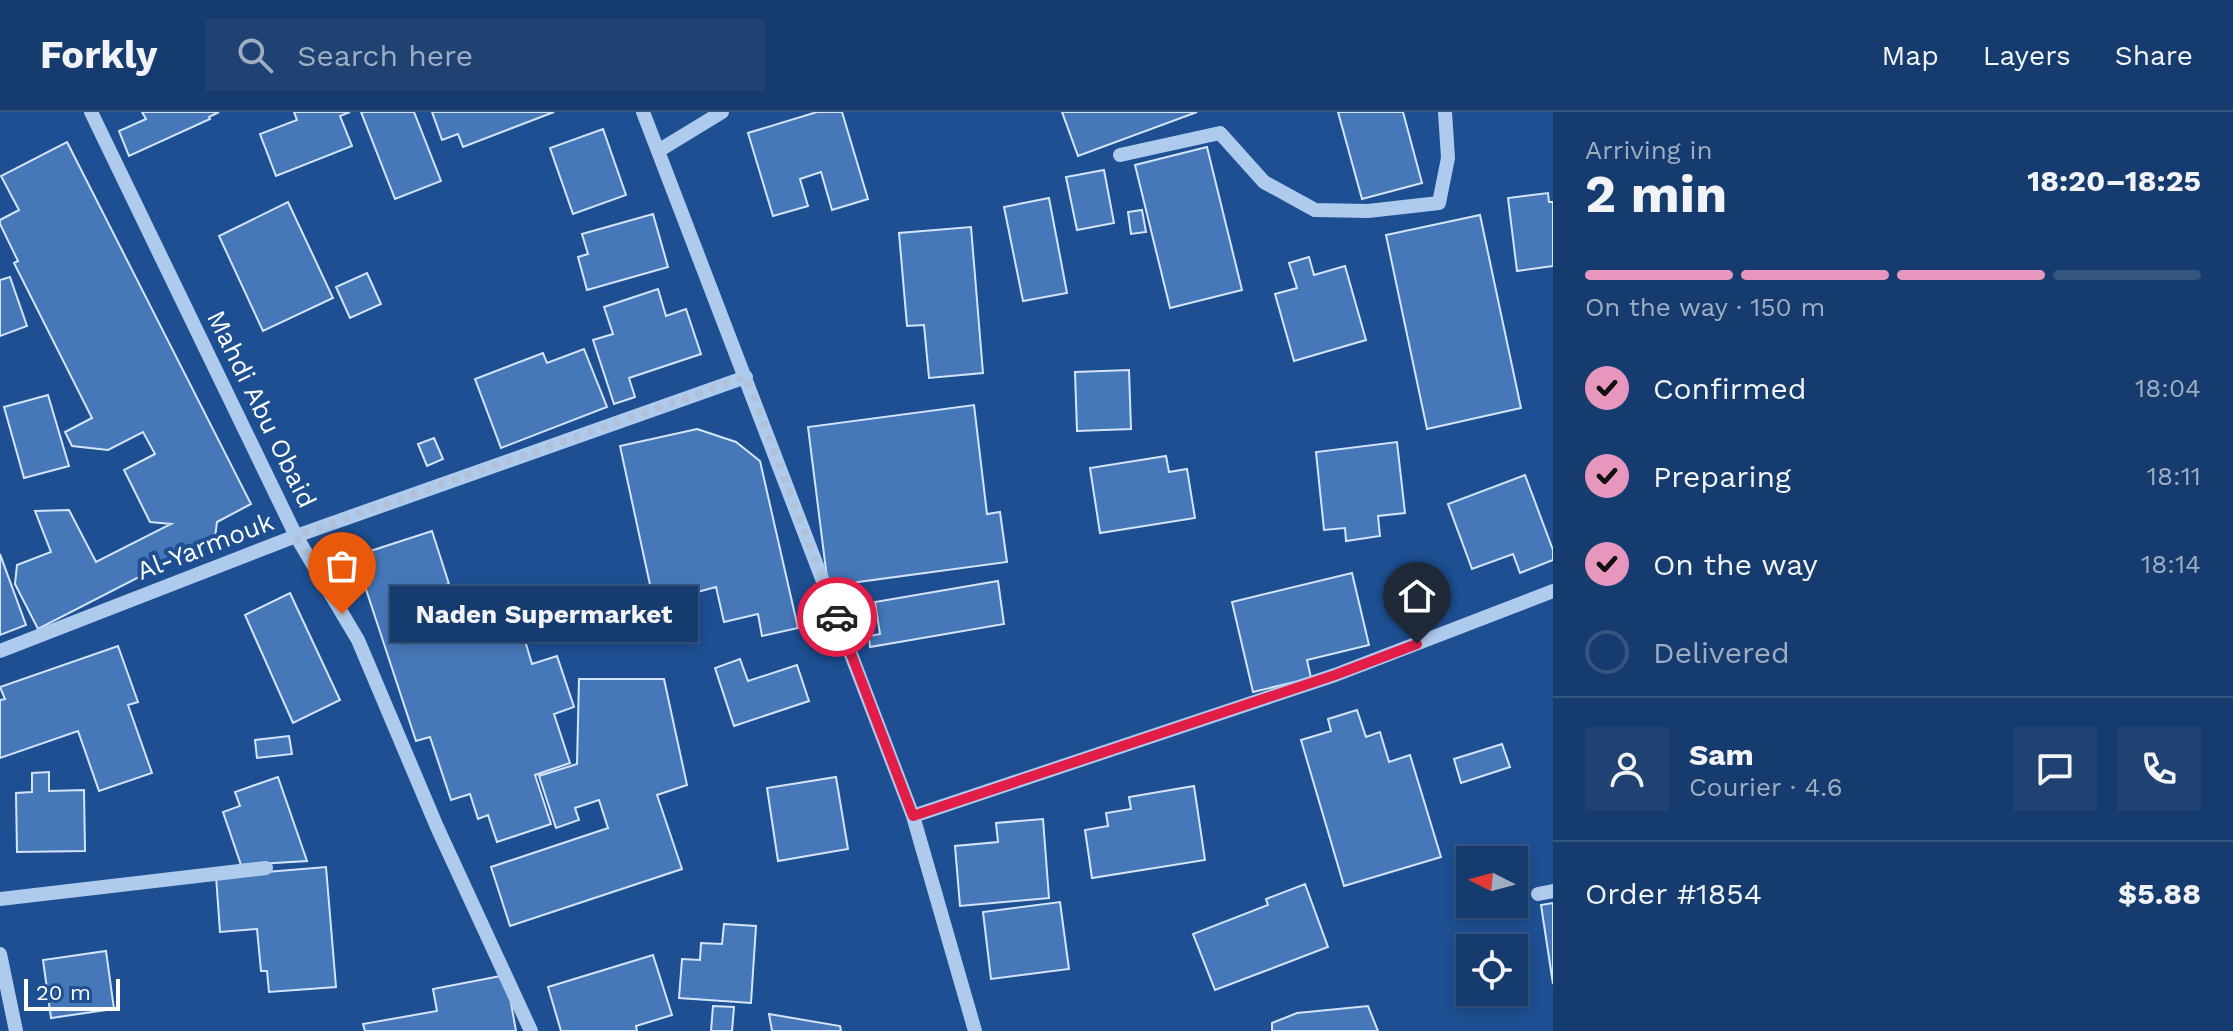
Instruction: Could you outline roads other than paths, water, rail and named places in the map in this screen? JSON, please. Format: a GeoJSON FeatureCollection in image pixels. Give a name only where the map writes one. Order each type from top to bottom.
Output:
{"type":"FeatureCollection","features":[{"type":"Feature","properties":{"kind":"street","name":"Mahdi Abu Obaid"},"geometry":{"type":"LineString","coordinates":[[91,112],[296,536],[358,640],[437,827],[531,1031]]}},
{"type":"Feature","properties":{"kind":"street"},"geometry":{"type":"LineString","coordinates":[[643,112],[913,816],[975,1031]]}},
{"type":"Feature","properties":{"kind":"street"},"geometry":{"type":"LineString","coordinates":[[658,151],[722,112]]}},
{"type":"Feature","properties":{"kind":"street"},"geometry":{"type":"LineString","coordinates":[[1120,155],[1220,133],[1264,182],[1315,210],[1368,211],[1439,203],[1448,158],[1445,112]]}},
{"type":"Feature","properties":{"kind":"street","name":"Al-Yarmouk"},"geometry":{"type":"LineString","coordinates":[[0,651],[296,536],[746,377]]}},
{"type":"Feature","properties":{"kind":"street"},"geometry":{"type":"LineString","coordinates":[[913,816],[1335,675],[1553,591]]}},
{"type":"Feature","properties":{"kind":"street"},"geometry":{"type":"LineString","coordinates":[[0,899],[266,868]]}},
{"type":"Feature","properties":{"kind":"street"},"geometry":{"type":"LineString","coordinates":[[0,954],[16,1031]]}},
{"type":"Feature","properties":{"kind":"place","name":"Naden Supermarket"},"geometry":{"type":"Point","coordinates":[342,614]}}]}
